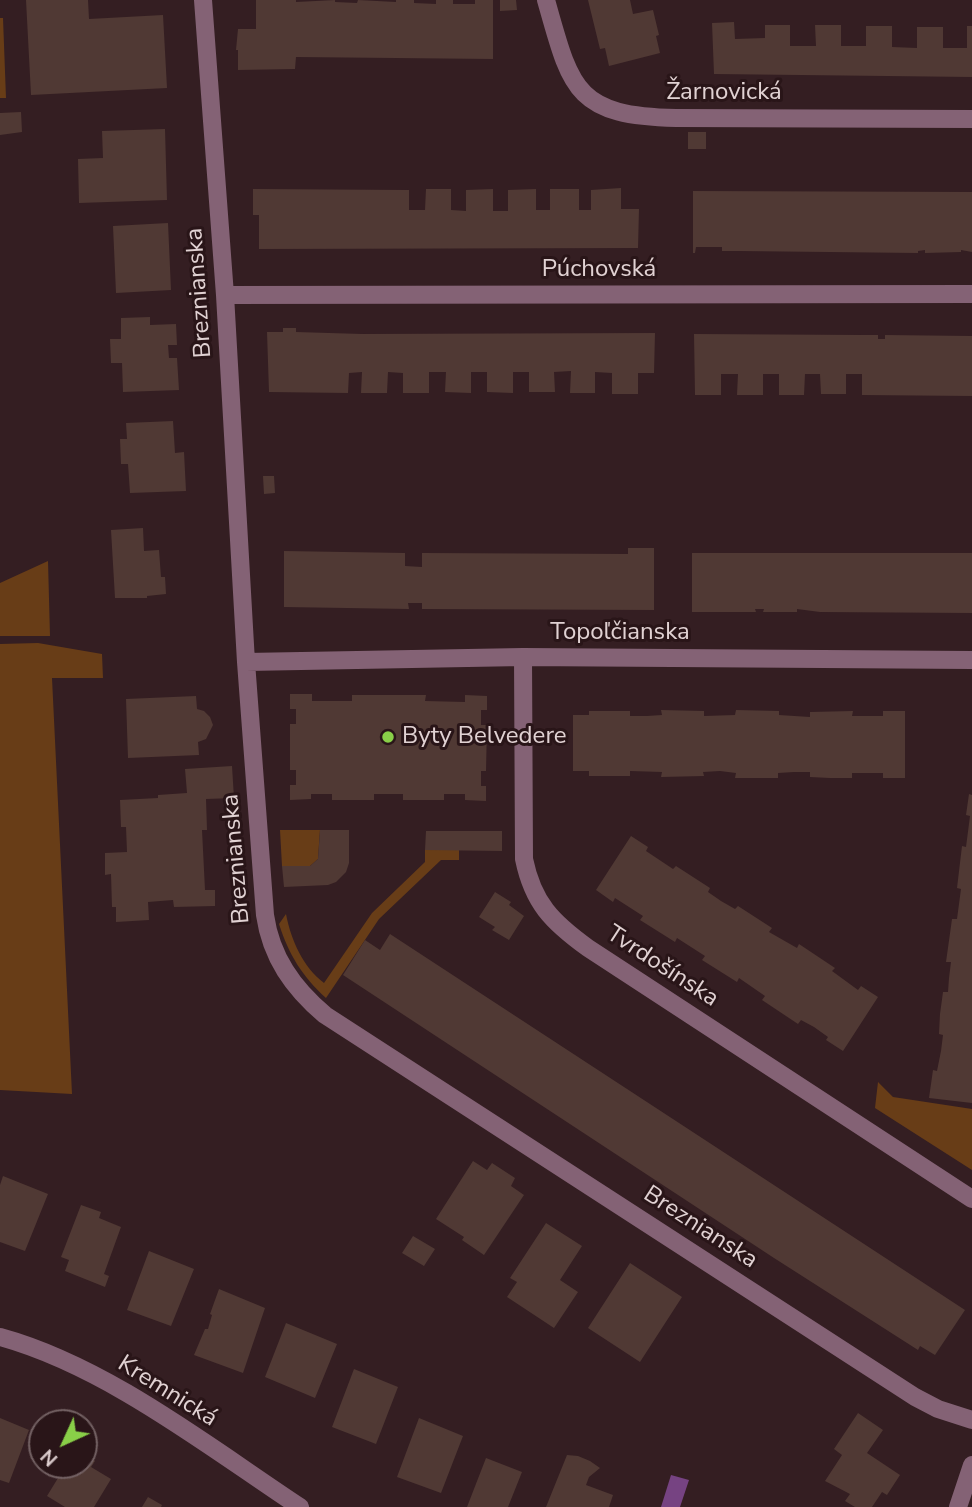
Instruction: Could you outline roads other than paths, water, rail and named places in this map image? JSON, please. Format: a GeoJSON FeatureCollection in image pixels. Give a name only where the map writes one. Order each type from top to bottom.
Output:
{"type":"FeatureCollection","features":[{"type":"Feature","properties":{"kind":"street","name":"Breznianska"},"geometry":{"type":"LineString","coordinates":[[203,0],[225,295],[246,662],[267,929],[280,965],[307,999],[325,1015],[904,1390],[939,1409],[972,1420]]}},
{"type":"Feature","properties":{"kind":"street","name":"Žarnovická"},"geometry":{"type":"LineString","coordinates":[[546,0],[571,78],[583,93],[596,103],[630,116],[972,119]]}},
{"type":"Feature","properties":{"kind":"street","name":"Púchovská"},"geometry":{"type":"LineString","coordinates":[[225,295],[972,294]]}},
{"type":"Feature","properties":{"kind":"street","name":"Topoľčianska"},"geometry":{"type":"LineString","coordinates":[[246,662],[523,657],[972,660]]}},
{"type":"Feature","properties":{"kind":"street","name":"Tvrdošínska"},"geometry":{"type":"LineString","coordinates":[[523,657],[524,859],[530,883],[545,912],[568,934],[588,948],[972,1199]]}},
{"type":"Feature","properties":{"kind":"street","name":"Kremnická"},"geometry":{"type":"LineString","coordinates":[[0,1337],[34,1346],[137,1399],[300,1507]]}},
{"type":"Feature","properties":{"kind":"street"},"geometry":{"type":"LineString","coordinates":[[958,1507],[972,1465]]}},
{"type":"Feature","properties":{"kind":"place","name":"Byty Belvedere"},"geometry":{"type":"Point","coordinates":[388,737]}}]}
